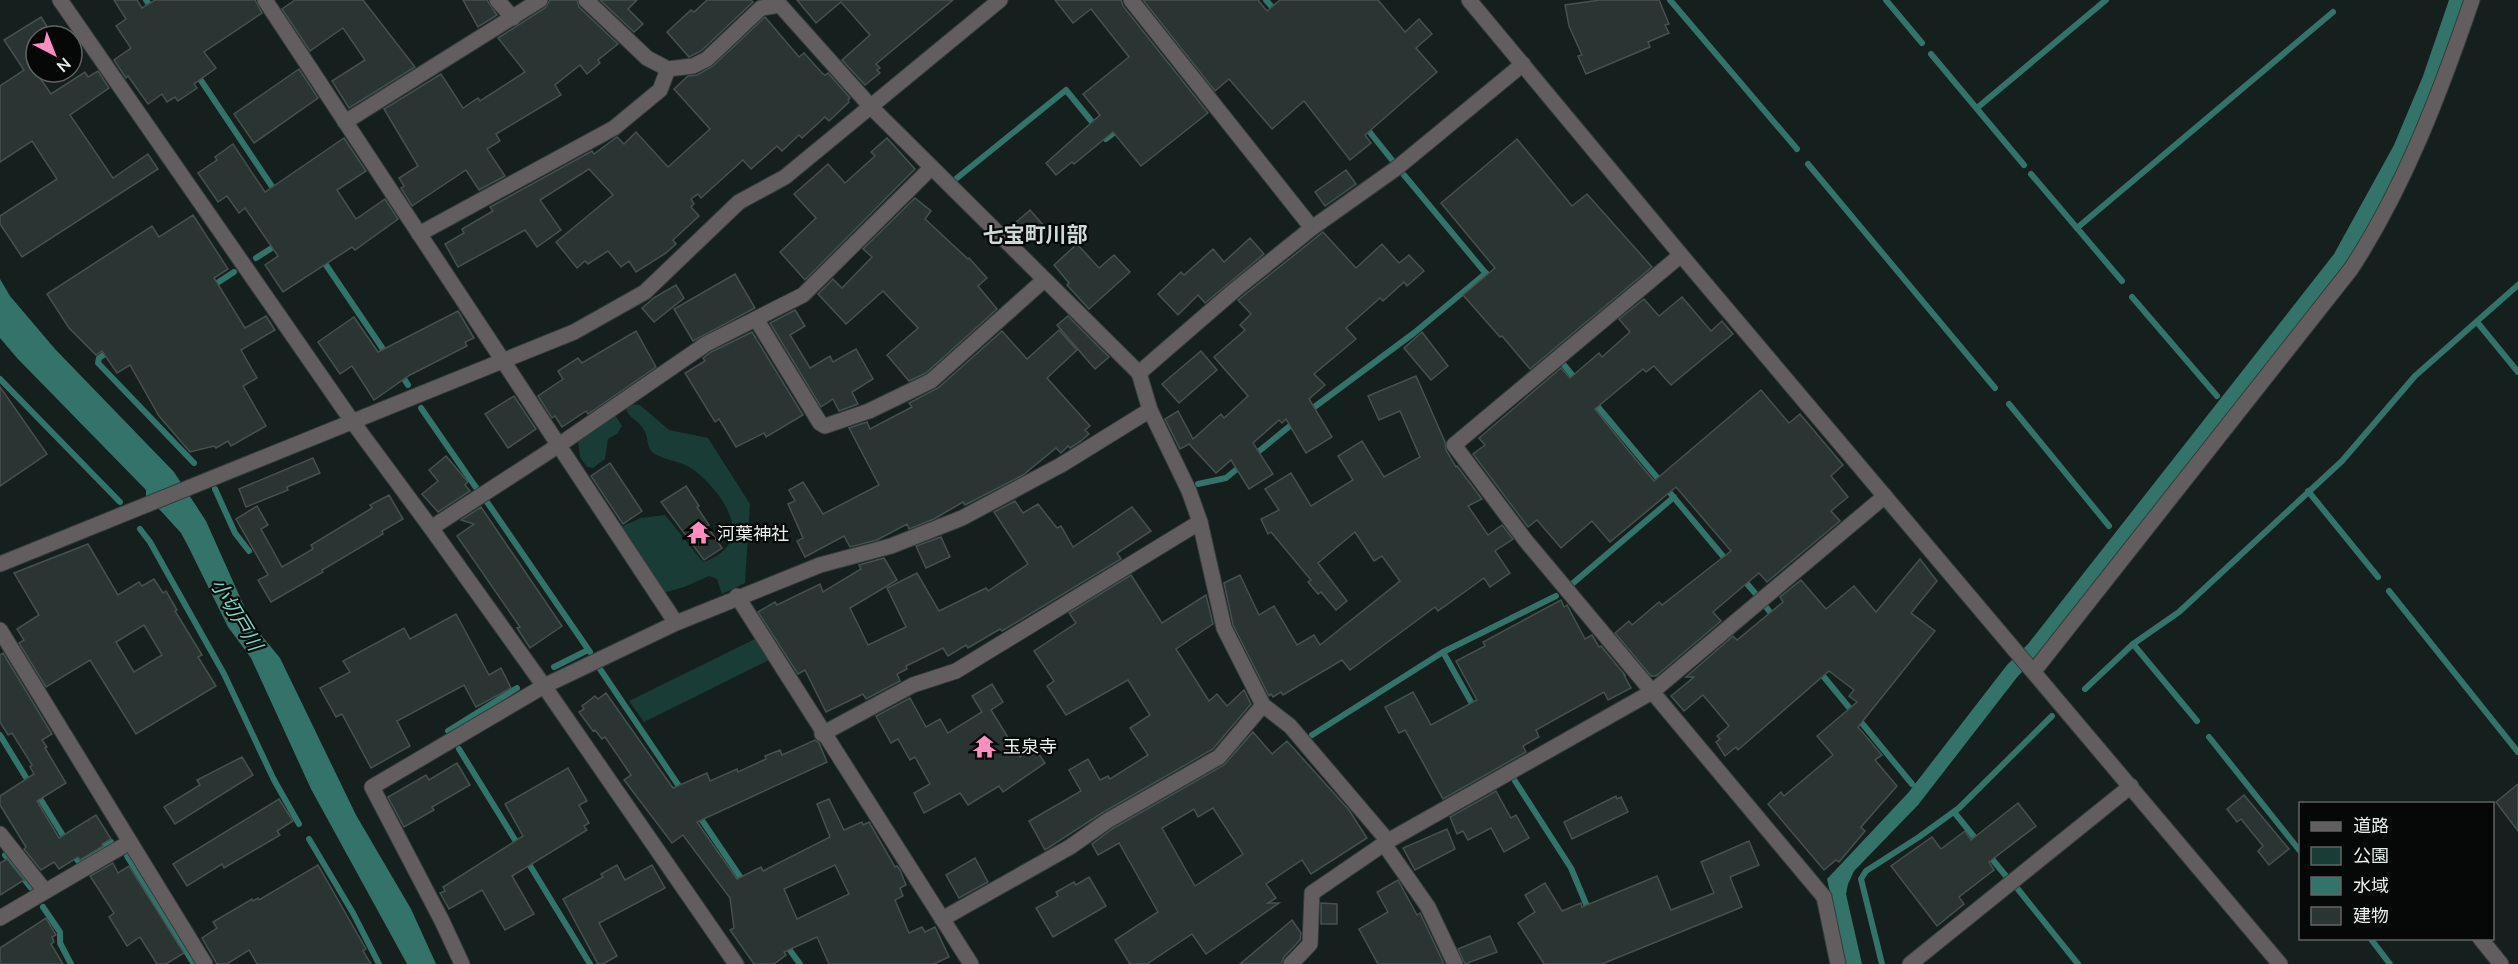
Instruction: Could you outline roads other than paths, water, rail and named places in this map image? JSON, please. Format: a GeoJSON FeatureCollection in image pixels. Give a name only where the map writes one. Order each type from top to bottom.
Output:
{"type":"FeatureCollection","features":[{"type":"Feature","properties":{"kind":"street"},"geometry":{"type":"LineString","coordinates":[[60,0],[352,421],[544,686],[736,964]]}},
{"type":"Feature","properties":{"kind":"street"},"geometry":{"type":"LineString","coordinates":[[265,0],[676,623]]}},
{"type":"Feature","properties":{"kind":"street"},"geometry":{"type":"LineString","coordinates":[[497,0],[513,18]]}},
{"type":"Feature","properties":{"kind":"street"},"geometry":{"type":"LineString","coordinates":[[345,122],[540,0]]}},
{"type":"Feature","properties":{"kind":"street"},"geometry":{"type":"LineString","coordinates":[[586,0],[647,58],[668,69],[693,66],[707,59],[761,8],[780,5],[872,108],[1139,373],[1150,410],[1189,491],[1200,522],[1224,628],[1263,705],[1290,726],[1386,843],[1428,907],[1455,964]]}},
{"type":"Feature","properties":{"kind":"street"},"geometry":{"type":"LineString","coordinates":[[0,564],[503,362],[574,332],[645,292],[739,202],[784,177],[872,108],[1000,0]]}},
{"type":"Feature","properties":{"kind":"street"},"geometry":{"type":"LineString","coordinates":[[1131,0],[1312,228]]}},
{"type":"Feature","properties":{"kind":"street"},"geometry":{"type":"LineString","coordinates":[[1469,0],[1681,255],[2132,786],[2280,964]]}},
{"type":"Feature","properties":{"kind":"street"},"geometry":{"type":"LineString","coordinates":[[2032,669],[2351,269],[2396,192],[2435,106],[2472,0]]}},
{"type":"Feature","properties":{"kind":"street"},"geometry":{"type":"LineString","coordinates":[[1139,373],[1236,289],[1312,228],[1398,167],[1523,64]]}},
{"type":"Feature","properties":{"kind":"street"},"geometry":{"type":"LineString","coordinates":[[419,234],[614,128],[660,90],[668,69]]}},
{"type":"Feature","properties":{"kind":"street"},"geometry":{"type":"LineString","coordinates":[[431,528],[559,445],[706,344],[803,295],[931,168]]}},
{"type":"Feature","properties":{"kind":"street"},"geometry":{"type":"LineString","coordinates":[[1681,255],[1454,445],[1526,541],[1824,897],[1838,964]]}},
{"type":"Feature","properties":{"kind":"street"},"geometry":{"type":"LineString","coordinates":[[756,319],[820,423],[825,426],[869,411],[931,381],[1044,280]]}},
{"type":"Feature","properties":{"kind":"street"},"geometry":{"type":"LineString","coordinates":[[462,964],[372,786],[544,686],[676,623],[737,596],[820,565],[891,546],[962,518],[1061,465],[1150,410]]}},
{"type":"Feature","properties":{"kind":"street"},"geometry":{"type":"LineString","coordinates":[[1291,964],[1310,944],[1312,893],[1386,843],[1652,692],[1885,496]]}},
{"type":"Feature","properties":{"kind":"street"},"geometry":{"type":"LineString","coordinates":[[822,734],[913,685],[956,671],[1200,522]]}},
{"type":"Feature","properties":{"kind":"street"},"geometry":{"type":"LineString","coordinates":[[737,596],[822,734],[970,964]]}},
{"type":"Feature","properties":{"kind":"street"},"geometry":{"type":"LineString","coordinates":[[0,630],[205,964]]}},
{"type":"Feature","properties":{"kind":"street"},"geometry":{"type":"LineString","coordinates":[[942,919],[1070,847],[1107,821],[1219,756],[1263,705]]}},
{"type":"Feature","properties":{"kind":"street"},"geometry":{"type":"LineString","coordinates":[[1910,964],[2132,786]]}},
{"type":"Feature","properties":{"kind":"street"},"geometry":{"type":"LineString","coordinates":[[2,841],[45,891]]}},
{"type":"Feature","properties":{"kind":"street"},"geometry":{"type":"LineString","coordinates":[[0,918],[130,843]]}},
{"type":"Feature","properties":{"kind":"street"},"geometry":{"type":"LineString","coordinates":[[2481,940],[2501,964]]}},
{"type":"Feature","properties":{"kind":"water"},"geometry":{"type":"Polygon","coordinates":[[[2449,0],[2465,0],[2411,146],[2364,239],[2040,654],[2018,676],[1918,805],[1854,871],[1846,894],[1862,964],[1846,964],[1827,879],[1908,793],[2334,254],[2394,145],[2423,76],[2449,0]]]}},
{"type":"Feature","properties":{"kind":"water","name":"小切戸川"},"geometry":{"type":"Polygon","coordinates":[[[0,279],[10,296],[55,349],[174,472],[206,521],[252,624],[280,658],[356,815],[411,909],[436,964],[407,964],[311,789],[251,658],[228,627],[181,533],[146,498],[146,490],[0,338],[0,279]]]}},
{"type":"Feature","properties":{"kind":"waterway"},"geometry":{"type":"LineString","coordinates":[[146,0],[153,10]]}},
{"type":"Feature","properties":{"kind":"waterway"},"geometry":{"type":"LineString","coordinates":[[1266,0],[1277,13]]}},
{"type":"Feature","properties":{"kind":"waterway"},"geometry":{"type":"LineString","coordinates":[[1670,0],[1797,149]]}},
{"type":"Feature","properties":{"kind":"waterway"},"geometry":{"type":"LineString","coordinates":[[1886,0],[1922,43]]}},
{"type":"Feature","properties":{"kind":"waterway"},"geometry":{"type":"LineString","coordinates":[[1977,108],[2106,0]]}},
{"type":"Feature","properties":{"kind":"waterway"},"geometry":{"type":"LineString","coordinates":[[2077,228],[2333,12]]}},
{"type":"Feature","properties":{"kind":"waterway"},"geometry":{"type":"LineString","coordinates":[[1931,54],[2024,165]]}},
{"type":"Feature","properties":{"kind":"waterway"},"geometry":{"type":"LineString","coordinates":[[196,73],[277,194]]}},
{"type":"Feature","properties":{"kind":"waterway"},"geometry":{"type":"LineString","coordinates":[[957,178],[1066,90],[1106,139],[1120,128]]}},
{"type":"Feature","properties":{"kind":"waterway"},"geometry":{"type":"LineString","coordinates":[[1364,125],[1392,160]]}},
{"type":"Feature","properties":{"kind":"waterway"},"geometry":{"type":"LineString","coordinates":[[1808,164],[1995,388]]}},
{"type":"Feature","properties":{"kind":"waterway"},"geometry":{"type":"LineString","coordinates":[[2031,174],[2122,281]]}},
{"type":"Feature","properties":{"kind":"waterway"},"geometry":{"type":"LineString","coordinates":[[1404,175],[1488,276]]}},
{"type":"Feature","properties":{"kind":"waterway"},"geometry":{"type":"LineString","coordinates":[[256,258],[278,244]]}},
{"type":"Feature","properties":{"kind":"waterway"},"geometry":{"type":"LineString","coordinates":[[322,259],[387,355]]}},
{"type":"Feature","properties":{"kind":"waterway"},"geometry":{"type":"LineString","coordinates":[[211,287],[234,272]]}},
{"type":"Feature","properties":{"kind":"waterway"},"geometry":{"type":"LineString","coordinates":[[1309,411],[1414,333],[1486,273]]}},
{"type":"Feature","properties":{"kind":"waterway"},"geometry":{"type":"LineString","coordinates":[[2085,689],[2133,644],[2179,612],[2342,461],[2415,376],[2518,285]]}},
{"type":"Feature","properties":{"kind":"waterway"},"geometry":{"type":"LineString","coordinates":[[2132,297],[2217,396]]}},
{"type":"Feature","properties":{"kind":"waterway"},"geometry":{"type":"LineString","coordinates":[[2477,322],[2518,372]]}},
{"type":"Feature","properties":{"kind":"waterway"},"geometry":{"type":"LineString","coordinates":[[111,350],[99,358],[98,363],[194,463]]}},
{"type":"Feature","properties":{"kind":"waterway"},"geometry":{"type":"LineString","coordinates":[[1564,365],[1577,381]]}},
{"type":"Feature","properties":{"kind":"waterway"},"geometry":{"type":"LineString","coordinates":[[400,373],[408,385]]}},
{"type":"Feature","properties":{"kind":"waterway"},"geometry":{"type":"LineString","coordinates":[[0,379],[120,502]]}},
{"type":"Feature","properties":{"kind":"waterway"},"geometry":{"type":"LineString","coordinates":[[1593,401],[1727,561]]}},
{"type":"Feature","properties":{"kind":"waterway"},"geometry":{"type":"LineString","coordinates":[[2009,404],[2109,526]]}},
{"type":"Feature","properties":{"kind":"waterway"},"geometry":{"type":"LineString","coordinates":[[421,408],[477,489]]}},
{"type":"Feature","properties":{"kind":"waterway"},"geometry":{"type":"LineString","coordinates":[[1253,456],[1296,421]]}},
{"type":"Feature","properties":{"kind":"waterway"},"geometry":{"type":"LineString","coordinates":[[1198,484],[1226,478],[1243,464]]}},
{"type":"Feature","properties":{"kind":"waterway"},"geometry":{"type":"LineString","coordinates":[[215,489],[235,533],[249,551]]}},
{"type":"Feature","properties":{"kind":"waterway"},"geometry":{"type":"LineString","coordinates":[[2308,491],[2378,577]]}},
{"type":"Feature","properties":{"kind":"waterway"},"geometry":{"type":"LineString","coordinates":[[1572,584],[1674,497]]}},
{"type":"Feature","properties":{"kind":"waterway"},"geometry":{"type":"LineString","coordinates":[[487,502],[590,652]]}},
{"type":"Feature","properties":{"kind":"waterway"},"geometry":{"type":"LineString","coordinates":[[140,529],[150,542],[224,674],[274,780],[299,824]]}},
{"type":"Feature","properties":{"kind":"waterway"},"geometry":{"type":"LineString","coordinates":[[1742,578],[1755,593]]}},
{"type":"Feature","properties":{"kind":"waterway"},"geometry":{"type":"LineString","coordinates":[[2389,591],[2518,752]]}},
{"type":"Feature","properties":{"kind":"waterway"},"geometry":{"type":"LineString","coordinates":[[1475,709],[1443,652],[1556,596]]}},
{"type":"Feature","properties":{"kind":"waterway"},"geometry":{"type":"LineString","coordinates":[[1766,607],[1774,617]]}},
{"type":"Feature","properties":{"kind":"waterway"},"geometry":{"type":"LineString","coordinates":[[2133,644],[2197,721]]}},
{"type":"Feature","properties":{"kind":"waterway"},"geometry":{"type":"LineString","coordinates":[[554,667],[588,650]]}},
{"type":"Feature","properties":{"kind":"waterway"},"geometry":{"type":"LineString","coordinates":[[1312,735],[1443,652]]}},
{"type":"Feature","properties":{"kind":"waterway"},"geometry":{"type":"LineString","coordinates":[[600,669],[683,792]]}},
{"type":"Feature","properties":{"kind":"waterway"},"geometry":{"type":"LineString","coordinates":[[1819,671],[1912,784]]}},
{"type":"Feature","properties":{"kind":"waterway"},"geometry":{"type":"LineString","coordinates":[[448,731],[517,688]]}},
{"type":"Feature","properties":{"kind":"waterway"},"geometry":{"type":"LineString","coordinates":[[1882,964],[1861,879],[1866,871],[1959,808],[2052,716]]}},
{"type":"Feature","properties":{"kind":"waterway"},"geometry":{"type":"LineString","coordinates":[[0,735],[30,784]]}},
{"type":"Feature","properties":{"kind":"waterway"},"geometry":{"type":"LineString","coordinates":[[2209,737],[2299,850]]}},
{"type":"Feature","properties":{"kind":"waterway"},"geometry":{"type":"LineString","coordinates":[[459,749],[520,848]]}},
{"type":"Feature","properties":{"kind":"waterway"},"geometry":{"type":"LineString","coordinates":[[1515,781],[1571,868],[1589,911]]}},
{"type":"Feature","properties":{"kind":"waterway"},"geometry":{"type":"LineString","coordinates":[[36,792],[67,842]]}},
{"type":"Feature","properties":{"kind":"waterway"},"geometry":{"type":"LineString","coordinates":[[1954,812],[1979,843]]}},
{"type":"Feature","properties":{"kind":"waterway"},"geometry":{"type":"LineString","coordinates":[[697,813],[745,884]]}},
{"type":"Feature","properties":{"kind":"waterway"},"geometry":{"type":"LineString","coordinates":[[309,839],[353,913],[379,964]]}},
{"type":"Feature","properties":{"kind":"waterway"},"geometry":{"type":"LineString","coordinates":[[72,851],[78,861],[111,842]]}},
{"type":"Feature","properties":{"kind":"waterway"},"geometry":{"type":"LineString","coordinates":[[1987,853],[2006,876]]}},
{"type":"Feature","properties":{"kind":"waterway"},"geometry":{"type":"LineString","coordinates":[[5,855],[31,888]]}},
{"type":"Feature","properties":{"kind":"waterway"},"geometry":{"type":"LineString","coordinates":[[127,856],[194,964]]}},
{"type":"Feature","properties":{"kind":"waterway"},"geometry":{"type":"LineString","coordinates":[[526,859],[590,964]]}},
{"type":"Feature","properties":{"kind":"waterway"},"geometry":{"type":"LineString","coordinates":[[2017,888],[2078,964]]}},
{"type":"Feature","properties":{"kind":"waterway"},"geometry":{"type":"LineString","coordinates":[[43,907],[60,932],[60,943],[71,964]]}},
{"type":"Feature","properties":{"kind":"waterway"},"geometry":{"type":"LineString","coordinates":[[2372,940],[2390,964]]}},
{"type":"Feature","properties":{"kind":"waterway"},"geometry":{"type":"LineString","coordinates":[[786,945],[800,964]]}},
{"type":"Feature","properties":{"kind":"place","name":"河葉神社"},"geometry":{"type":"Point","coordinates":[699,533]}},
{"type":"Feature","properties":{"kind":"place","name":"玉泉寺"},"geometry":{"type":"Point","coordinates":[985,746]}},
{"type":"Feature","properties":{"kind":"district","name":"七宝町川部"},"geometry":{"type":"Point","coordinates":[1035,234]}}]}
